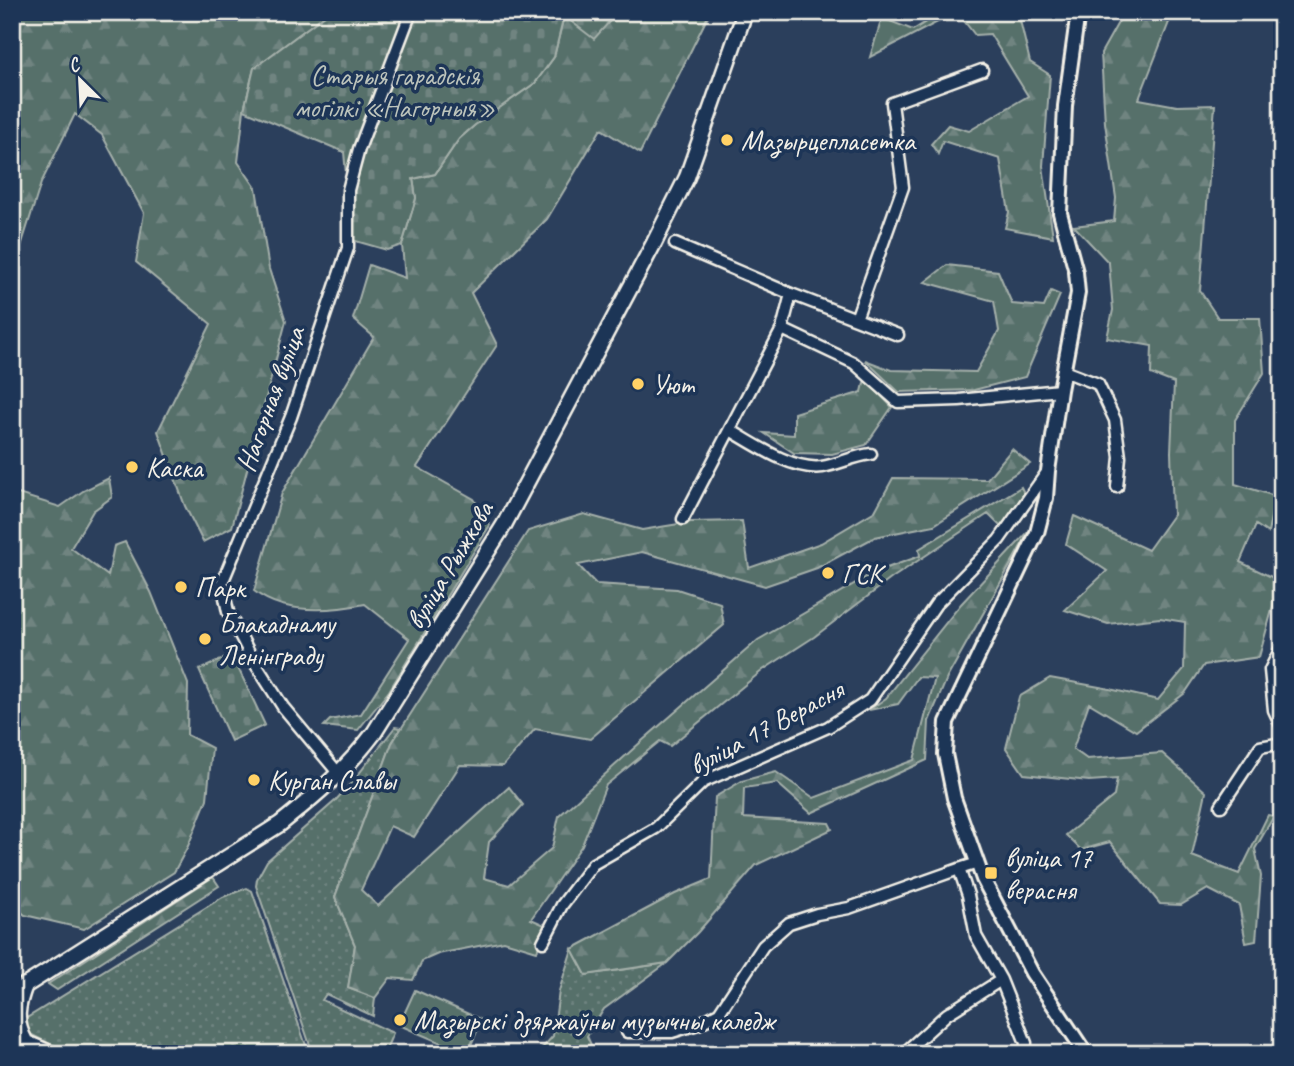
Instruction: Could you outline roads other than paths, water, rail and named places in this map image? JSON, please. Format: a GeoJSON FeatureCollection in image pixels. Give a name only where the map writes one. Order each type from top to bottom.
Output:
{"type":"FeatureCollection","features":[{"type":"Feature","properties":{"kind":"main road","name":"вуліца Рыжкова"},"geometry":{"type":"LineString","coordinates":[[12,994],[280,824],[359,754],[504,525],[654,243],[687,177],[746,12]]}},
{"type":"Feature","properties":{"kind":"main road"},"geometry":{"type":"LineString","coordinates":[[19,1040],[17,1009],[25,985]]}},
{"type":"Feature","properties":{"kind":"main road"},"geometry":{"type":"LineString","coordinates":[[12,1031],[19,1040],[52,1054]]}},
{"type":"Feature","properties":{"kind":"street","name":"Нагорная вуліца"},"geometry":{"type":"LineString","coordinates":[[339,774],[282,707],[253,660],[228,612],[222,583],[291,417],[348,248],[348,190],[359,149],[411,12]]}},
{"type":"Feature","properties":{"kind":"street","name":"вуліца 17 Верасня"},"geometry":{"type":"LineString","coordinates":[[1079,12],[1065,106],[1060,213],[1076,272],[1078,293],[1060,390],[1046,498],[1037,533],[947,722],[945,754],[954,798],[983,879],[1032,974],[1086,1054]]}},
{"type":"Feature","properties":{"kind":"street"},"geometry":{"type":"LineString","coordinates":[[856,319],[903,187],[892,103],[982,70]]}},
{"type":"Feature","properties":{"kind":"street"},"geometry":{"type":"LineString","coordinates":[[676,244],[791,294],[898,335]]}},
{"type":"Feature","properties":{"kind":"street"},"geometry":{"type":"LineString","coordinates":[[683,519],[782,330],[791,294]]}},
{"type":"Feature","properties":{"kind":"street"},"geometry":{"type":"LineString","coordinates":[[782,330],[854,363],[898,402],[959,400],[1060,390]]}},
{"type":"Feature","properties":{"kind":"street"},"geometry":{"type":"LineString","coordinates":[[1064,371],[1098,384],[1115,420],[1120,457],[1117,487]]}},
{"type":"Feature","properties":{"kind":"street"},"geometry":{"type":"LineString","coordinates":[[730,430],[782,460],[820,467],[858,455],[871,454]]}},
{"type":"Feature","properties":{"kind":"street","name":"вуліца 17 Верасня"},"geometry":{"type":"LineString","coordinates":[[543,942],[562,905],[593,864],[656,828],[703,782],[828,727],[870,700],[936,604],[999,540],[1048,471]]}},
{"type":"Feature","properties":{"kind":"street"},"geometry":{"type":"LineString","coordinates":[[1282,646],[1270,670],[1274,710],[1282,727]]}},
{"type":"Feature","properties":{"kind":"street"},"geometry":{"type":"LineString","coordinates":[[1221,806],[1260,747],[1282,743]]}},
{"type":"Feature","properties":{"kind":"street"},"geometry":{"type":"LineString","coordinates":[[627,1032],[672,1032],[698,1024],[719,1013],[763,946],[789,922],[849,908],[978,863]]}},
{"type":"Feature","properties":{"kind":"street"},"geometry":{"type":"LineString","coordinates":[[959,869],[968,895],[976,936],[1001,980],[1026,1043],[1025,1054]]}},
{"type":"Feature","properties":{"kind":"street"},"geometry":{"type":"LineString","coordinates":[[902,1054],[947,1014],[1001,980]]}},
{"type":"Feature","properties":{"kind":"place","name":"Мазырцепласетка"},"geometry":{"type":"Point","coordinates":[727,140]}},
{"type":"Feature","properties":{"kind":"place","name":"Уют"},"geometry":{"type":"Point","coordinates":[638,384]}},
{"type":"Feature","properties":{"kind":"place","name":"Каска"},"geometry":{"type":"Point","coordinates":[132,467]}},
{"type":"Feature","properties":{"kind":"place","name":"ГСК"},"geometry":{"type":"Point","coordinates":[828,573]}},
{"type":"Feature","properties":{"kind":"place","name":"Парк"},"geometry":{"type":"Point","coordinates":[181,587]}},
{"type":"Feature","properties":{"kind":"place","name":"Блакаднаму Ленінграду"},"geometry":{"type":"Point","coordinates":[205,639]}},
{"type":"Feature","properties":{"kind":"place","name":"Курган Славы"},"geometry":{"type":"Point","coordinates":[254,780]}},
{"type":"Feature","properties":{"kind":"place","name":"вуліца 17 верасня"},"geometry":{"type":"Point","coordinates":[991,873]}},
{"type":"Feature","properties":{"kind":"place","name":"Мазырскі дзяржаўны музычны каледж"},"geometry":{"type":"Point","coordinates":[400,1020]}},
{"type":"Feature","properties":{"kind":"park label","name":"Старыя гарадскія могілкі «Нагорныя»"},"geometry":{"type":"Point","coordinates":[395,91]}}]}
